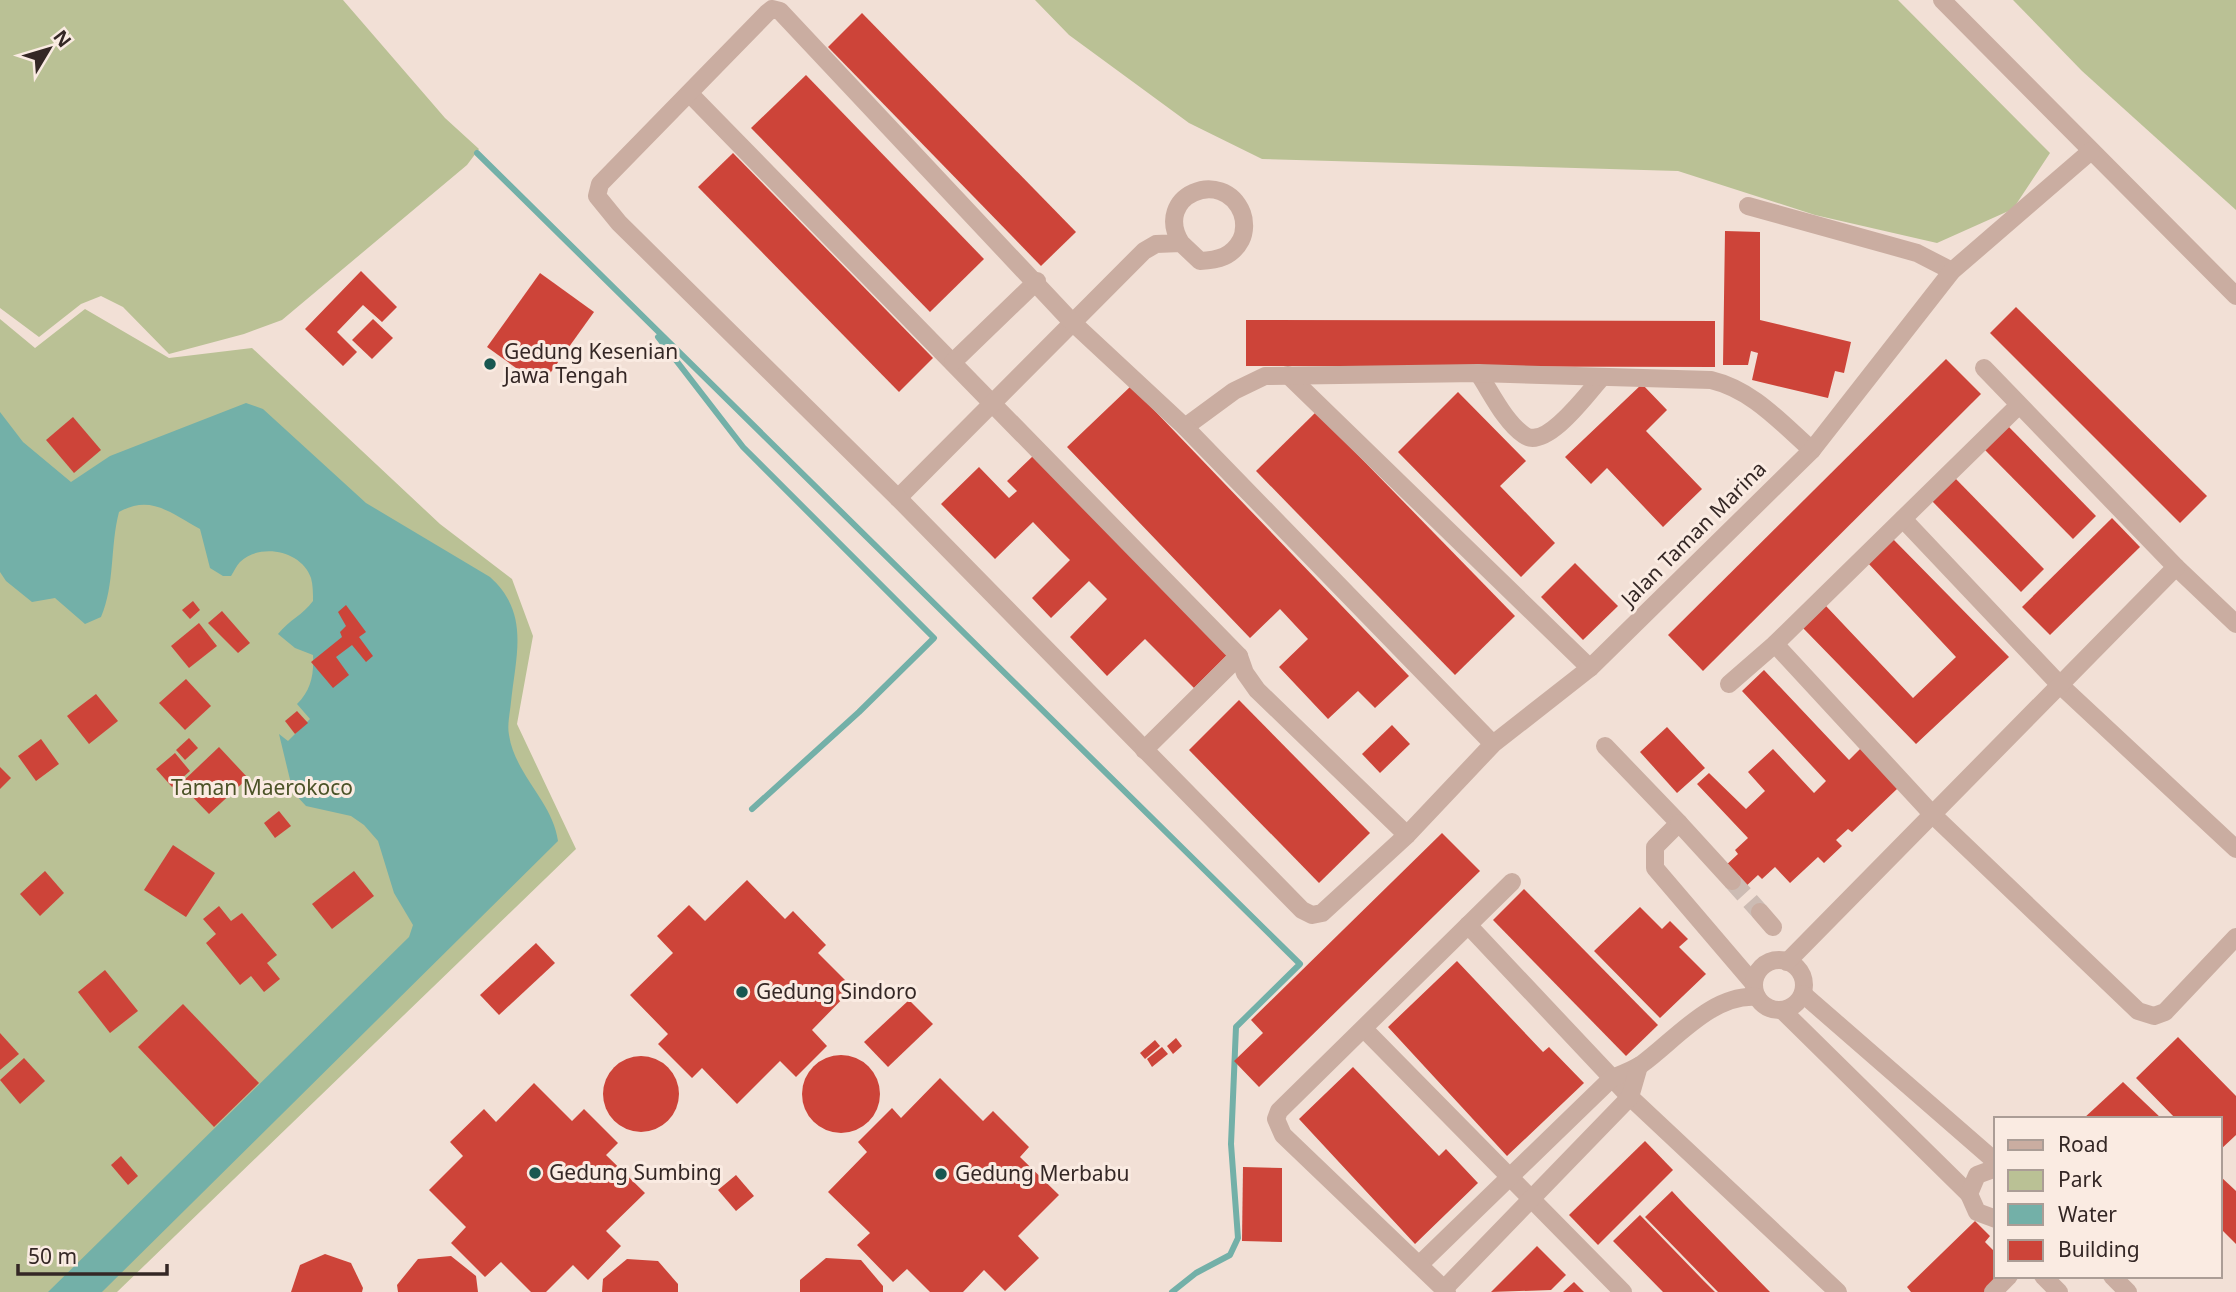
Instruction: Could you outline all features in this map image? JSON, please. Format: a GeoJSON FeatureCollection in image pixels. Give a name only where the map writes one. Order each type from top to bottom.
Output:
{"type":"FeatureCollection","features":[{"type":"Feature","properties":{"kind":"street"},"geometry":{"type":"LineString","coordinates":[[1942,0],[2236,296]]}},
{"type":"Feature","properties":{"kind":"street"},"geometry":{"type":"LineString","coordinates":[[1239,656],[1144,750],[898,498],[619,223],[597,196],[600,184],[767,13],[776,9],[1037,281],[1071,321],[1185,427],[1493,744]]}},
{"type":"Feature","properties":{"kind":"street"},"geometry":{"type":"LineString","coordinates":[[690,94],[1239,656],[1245,673],[1256,690],[1407,835]]}},
{"type":"Feature","properties":{"kind":"street","name":"Jalan Taman Marina"},"geometry":{"type":"LineString","coordinates":[[1144,750],[1302,910],[1312,915],[1322,913],[1407,835],[1493,744],[1590,668],[1812,450],[1952,271],[2091,151]]}},
{"type":"Feature","properties":{"kind":"street"},"geometry":{"type":"LineString","coordinates":[[898,498],[994,403],[1071,321],[1144,251],[1156,244],[1181,243],[1200,261],[1218,260],[1233,252],[1243,237],[1244,220],[1238,204],[1225,193],[1208,189],[1191,193],[1178,205],[1172,221],[1181,243]]}},
{"type":"Feature","properties":{"kind":"street"},"geometry":{"type":"LineString","coordinates":[[1748,206],[1917,253],[1952,271]]}},
{"type":"Feature","properties":{"kind":"street"},"geometry":{"type":"LineString","coordinates":[[953,362],[1037,281]]}},
{"type":"Feature","properties":{"kind":"street"},"geometry":{"type":"LineString","coordinates":[[1984,368],[2176,567],[2236,624]]}},
{"type":"Feature","properties":{"kind":"street"},"geometry":{"type":"LineString","coordinates":[[1185,427],[1250,381],[1288,374],[1367,377],[1478,373],[1712,380],[1735,386],[1812,450]]}},
{"type":"Feature","properties":{"kind":"street"},"geometry":{"type":"LineString","coordinates":[[1478,373],[1511,422],[1525,437],[1538,438],[1548,434],[1562,422],[1602,377]]}},
{"type":"Feature","properties":{"kind":"street"},"geometry":{"type":"LineString","coordinates":[[1288,374],[1590,668]]}},
{"type":"Feature","properties":{"kind":"street"},"geometry":{"type":"LineString","coordinates":[[1729,684],[1775,644],[2018,406]]}},
{"type":"Feature","properties":{"kind":"street"},"geometry":{"type":"LineString","coordinates":[[1903,519],[2060,685],[2236,849]]}},
{"type":"Feature","properties":{"kind":"street"},"geometry":{"type":"LineString","coordinates":[[1787,962],[2176,567]]}},
{"type":"Feature","properties":{"kind":"street"},"geometry":{"type":"LineString","coordinates":[[1775,644],[1933,815],[2138,1012],[2146,1015],[2165,1012],[2236,937]]}},
{"type":"Feature","properties":{"kind":"street"},"geometry":{"type":"LineString","coordinates":[[1605,746],[1732,881]]}},
{"type":"Feature","properties":{"kind":"street"},"geometry":{"type":"LineString","coordinates":[[1679,823],[1655,847],[1655,868],[1756,990],[1763,1005],[1782,1010],[1969,1194],[1977,1212],[1994,1219]]}},
{"type":"Feature","properties":{"kind":"street"},"geometry":{"type":"LineString","coordinates":[[1512,882],[1279,1111],[1276,1123],[1283,1135],[1446,1290],[1532,1196],[1630,1097],[1639,1066]]}},
{"type":"Feature","properties":{"kind":"street"},"geometry":{"type":"LineString","coordinates":[[1760,912],[1773,927]]}},
{"type":"Feature","properties":{"kind":"street"},"geometry":{"type":"LineString","coordinates":[[1468,925],[1630,1097],[1838,1292]]}},
{"type":"Feature","properties":{"kind":"street"},"geometry":{"type":"LineString","coordinates":[[1756,990],[1758,971],[1766,964],[1787,962],[1798,969],[1804,981],[1803,994],[1795,1005],[1782,1010]]}},
{"type":"Feature","properties":{"kind":"street"},"geometry":{"type":"LineString","coordinates":[[1419,1265],[1612,1079],[1639,1066],[1716,1007],[1756,990]]}},
{"type":"Feature","properties":{"kind":"street"},"geometry":{"type":"LineString","coordinates":[[1803,994],[1994,1160]]}},
{"type":"Feature","properties":{"kind":"street"},"geometry":{"type":"LineString","coordinates":[[1364,1029],[1532,1196],[1623,1292]]}},
{"type":"Feature","properties":{"kind":"street"},"geometry":{"type":"LineString","coordinates":[[1969,1194],[1977,1175],[1994,1169]]}},
{"type":"Feature","properties":{"kind":"street"},"geometry":{"type":"LineString","coordinates":[[1993,1292],[2007,1278]]}},
{"type":"Feature","properties":{"kind":"street"},"geometry":{"type":"LineString","coordinates":[[2114,1278],[2128,1292]]}},
{"type":"Feature","properties":{"kind":"green space"},"geometry":{"type":"Polygon","coordinates":[[[0,0],[343,0],[445,118],[479,149],[467,165],[282,320],[244,334],[169,354],[123,307],[101,296],[81,304],[39,337],[0,308],[0,0]]]}},
{"type":"Feature","properties":{"kind":"green space"},"geometry":{"type":"Polygon","coordinates":[[[1035,0],[1898,0],[2050,153],[2013,209],[1937,243],[1815,215],[1678,171],[1262,159],[1189,123],[1069,35],[1035,0]]]}},
{"type":"Feature","properties":{"kind":"green space"},"geometry":{"type":"Polygon","coordinates":[[[2013,0],[2236,0],[2236,210],[2082,71],[2013,0]]]}},
{"type":"Feature","properties":{"kind":"green space","name":"Taman Maerokoco"},"geometry":{"type":"Polygon","coordinates":[[[85,309],[169,358],[252,348],[440,524],[512,579],[533,636],[517,724],[576,849],[117,1292],[0,1292],[0,319],[35,348],[85,309]]]}},
{"type":"Feature","properties":{"kind":"water"},"geometry":{"type":"Polygon","coordinates":[[[246,403],[263,409],[366,503],[490,577],[503,591],[516,620],[517,635],[509,735],[518,763],[549,814],[558,841],[102,1292],[48,1292],[409,937],[413,925],[394,893],[378,841],[364,825],[351,816],[306,806],[293,792],[279,734],[288,741],[310,719],[297,704],[311,682],[313,655],[295,648],[278,634],[313,601],[311,578],[299,561],[280,552],[259,552],[240,562],[231,576],[223,576],[210,568],[200,529],[170,512],[151,505],[141,505],[119,512],[108,592],[101,617],[85,624],[55,598],[32,602],[6,581],[0,572],[0,412],[23,442],[71,482],[110,456],[246,403]]]}},
{"type":"Feature","properties":{"kind":"building"},"geometry":{"type":"Polygon","coordinates":[[[862,13],[1076,232],[1041,266],[828,47],[862,13]]]}},
{"type":"Feature","properties":{"kind":"building"},"geometry":{"type":"Polygon","coordinates":[[[806,75],[984,259],[930,312],[751,128],[806,75]]]}},
{"type":"Feature","properties":{"kind":"building"},"geometry":{"type":"Polygon","coordinates":[[[733,153],[933,358],[899,392],[698,187],[733,153]]]}},
{"type":"Feature","properties":{"kind":"building"},"geometry":{"type":"Polygon","coordinates":[[[1725,231],[1760,232],[1760,320],[1851,342],[1844,373],[1835,371],[1828,398],[1752,380],[1758,353],[1751,351],[1748,365],[1723,365],[1725,231]]]}},
{"type":"Feature","properties":{"kind":"building"},"geometry":{"type":"Polygon","coordinates":[[[361,271],[397,307],[382,322],[363,305],[337,332],[357,352],[343,366],[305,329],[361,271]]]}},
{"type":"Feature","properties":{"kind":"building"},"geometry":{"type":"Polygon","coordinates":[[[540,273],[594,312],[541,386],[487,347],[540,273]]]}},
{"type":"Feature","properties":{"kind":"building"},"geometry":{"type":"Polygon","coordinates":[[[2016,307],[2207,496],[2180,523],[1990,333],[2016,307]]]}},
{"type":"Feature","properties":{"kind":"building"},"geometry":{"type":"Polygon","coordinates":[[[373,319],[393,338],[372,359],[352,340],[373,319]]]}},
{"type":"Feature","properties":{"kind":"building"},"geometry":{"type":"Polygon","coordinates":[[[1246,320],[1715,321],[1715,367],[1246,366],[1246,320]]]}},
{"type":"Feature","properties":{"kind":"building"},"geometry":{"type":"Polygon","coordinates":[[[1946,359],[1981,394],[1703,671],[1668,635],[1946,359]]]}},
{"type":"Feature","properties":{"kind":"building"},"geometry":{"type":"Polygon","coordinates":[[[1642,384],[1667,410],[1646,431],[1702,489],[1663,527],[1607,468],[1591,484],[1565,457],[1642,384]]]}},
{"type":"Feature","properties":{"kind":"building"},"geometry":{"type":"Polygon","coordinates":[[[1131,386],[1409,676],[1375,708],[1358,691],[1328,719],[1279,667],[1308,639],[1280,609],[1250,638],[1067,447],[1131,386]]]}},
{"type":"Feature","properties":{"kind":"building"},"geometry":{"type":"Polygon","coordinates":[[[1458,392],[1526,461],[1500,486],[1555,543],[1521,577],[1398,452],[1458,392]]]}},
{"type":"Feature","properties":{"kind":"building"},"geometry":{"type":"Polygon","coordinates":[[[1316,412],[1515,616],[1455,675],[1256,471],[1316,412]]]}},
{"type":"Feature","properties":{"kind":"building"},"geometry":{"type":"Polygon","coordinates":[[[73,417],[101,450],[74,473],[46,440],[73,417]]]}},
{"type":"Feature","properties":{"kind":"building"},"geometry":{"type":"Polygon","coordinates":[[[2008,426],[2096,516],[2073,539],[1984,449],[2008,426]]]}},
{"type":"Feature","properties":{"kind":"building"},"geometry":{"type":"Polygon","coordinates":[[[1033,456],[1227,655],[1194,688],[1145,639],[1107,676],[1070,637],[1107,599],[1089,581],[1051,618],[1032,598],[1070,560],[1033,522],[995,559],[941,504],[979,467],[1009,498],[1017,491],[1007,481],[1033,456]]]}},
{"type":"Feature","properties":{"kind":"building"},"geometry":{"type":"Polygon","coordinates":[[[1955,478],[2044,569],[2021,592],[1932,501],[1955,478]]]}},
{"type":"Feature","properties":{"kind":"building"},"geometry":{"type":"Polygon","coordinates":[[[2112,518],[2140,547],[2050,635],[2022,607],[2112,518]]]}},
{"type":"Feature","properties":{"kind":"building"},"geometry":{"type":"Polygon","coordinates":[[[1893,539],[2009,657],[1916,744],[1803,628],[1826,606],[1913,698],[1956,657],[1868,563],[1893,539]]]}},
{"type":"Feature","properties":{"kind":"building"},"geometry":{"type":"Polygon","coordinates":[[[1575,563],[1618,606],[1583,640],[1541,597],[1575,563]]]}},
{"type":"Feature","properties":{"kind":"building"},"geometry":{"type":"Polygon","coordinates":[[[193,601],[200,610],[190,619],[182,610],[193,601]]]}},
{"type":"Feature","properties":{"kind":"building"},"geometry":{"type":"Polygon","coordinates":[[[346,605],[366,632],[359,637],[373,656],[366,662],[352,645],[336,657],[349,675],[333,688],[311,662],[342,637],[340,632],[346,626],[338,612],[346,605]]]}},
{"type":"Feature","properties":{"kind":"building"},"geometry":{"type":"Polygon","coordinates":[[[222,611],[250,643],[238,653],[208,623],[222,611]]]}},
{"type":"Feature","properties":{"kind":"building"},"geometry":{"type":"Polygon","coordinates":[[[199,623],[217,646],[189,668],[171,646],[199,623]]]}},
{"type":"Feature","properties":{"kind":"building"},"geometry":{"type":"Polygon","coordinates":[[[1764,670],[1849,760],[1861,748],[1898,788],[1852,832],[1848,829],[1836,840],[1842,846],[1824,863],[1818,857],[1790,883],[1775,867],[1762,879],[1758,875],[1743,889],[1723,868],[1738,854],[1735,850],[1748,838],[1697,784],[1709,773],[1746,809],[1765,791],[1748,772],[1773,749],[1814,793],[1826,781],[1742,691],[1764,670]]]}},
{"type":"Feature","properties":{"kind":"building"},"geometry":{"type":"Polygon","coordinates":[[[186,679],[211,706],[185,730],[159,703],[186,679]]]}},
{"type":"Feature","properties":{"kind":"building"},"geometry":{"type":"Polygon","coordinates":[[[96,694],[118,721],[89,744],[67,716],[96,694]]]}},
{"type":"Feature","properties":{"kind":"building"},"geometry":{"type":"Polygon","coordinates":[[[1239,700],[1370,833],[1319,883],[1189,750],[1239,700]]]}},
{"type":"Feature","properties":{"kind":"building"},"geometry":{"type":"Polygon","coordinates":[[[297,711],[308,723],[295,734],[285,721],[297,711]]]}},
{"type":"Feature","properties":{"kind":"building"},"geometry":{"type":"Polygon","coordinates":[[[1392,725],[1410,744],[1380,773],[1362,754],[1392,725]]]}},
{"type":"Feature","properties":{"kind":"building"},"geometry":{"type":"Polygon","coordinates":[[[1667,727],[1705,768],[1677,793],[1640,752],[1667,727]]]}},
{"type":"Feature","properties":{"kind":"building"},"geometry":{"type":"Polygon","coordinates":[[[189,738],[198,748],[185,760],[176,750],[189,738]]]}},
{"type":"Feature","properties":{"kind":"building"},"geometry":{"type":"Polygon","coordinates":[[[41,739],[59,764],[36,781],[18,756],[41,739]]]}},
{"type":"Feature","properties":{"kind":"building"},"geometry":{"type":"Polygon","coordinates":[[[219,747],[248,778],[209,814],[180,784],[219,747]]]}},
{"type":"Feature","properties":{"kind":"building"},"geometry":{"type":"Polygon","coordinates":[[[175,753],[190,771],[172,787],[156,769],[175,753]]]}},
{"type":"Feature","properties":{"kind":"building"},"geometry":{"type":"Polygon","coordinates":[[[0,767],[11,778],[0,789],[0,767]]]}},
{"type":"Feature","properties":{"kind":"building"},"geometry":{"type":"Polygon","coordinates":[[[279,811],[291,826],[275,838],[264,823],[279,811]]]}},
{"type":"Feature","properties":{"kind":"building"},"geometry":{"type":"Polygon","coordinates":[[[1442,833],[1480,871],[1259,1087],[1234,1061],[1263,1033],[1251,1020],[1442,833]]]}},
{"type":"Feature","properties":{"kind":"building"},"geometry":{"type":"Polygon","coordinates":[[[173,845],[215,873],[186,917],[144,890],[173,845]]]}},
{"type":"Feature","properties":{"kind":"building"},"geometry":{"type":"Polygon","coordinates":[[[45,871],[64,893],[40,916],[20,894],[45,871]]]}},
{"type":"Feature","properties":{"kind":"building"},"geometry":{"type":"Polygon","coordinates":[[[354,871],[374,896],[332,929],[312,904],[354,871]]]}},
{"type":"Feature","properties":{"kind":"building","name":"Gedung Sindoro"},"geometry":{"type":"Polygon","coordinates":[[[747,880],[785,919],[793,911],[826,945],[818,953],[853,988],[812,1030],[827,1046],[796,1077],[780,1061],[737,1104],[702,1068],[692,1078],[658,1044],[668,1034],[630,995],[673,953],[657,936],[689,905],[705,921],[747,880]]]}},
{"type":"Feature","properties":{"kind":"building"},"geometry":{"type":"Polygon","coordinates":[[[1524,889],[1658,1025],[1626,1056],[1493,920],[1524,889]]]}},
{"type":"Feature","properties":{"kind":"building"},"geometry":{"type":"Polygon","coordinates":[[[219,906],[231,921],[242,913],[277,955],[267,963],[280,979],[264,992],[251,976],[240,985],[206,943],[216,934],[203,919],[219,906]]]}},
{"type":"Feature","properties":{"kind":"building"},"geometry":{"type":"Polygon","coordinates":[[[1640,907],[1662,929],[1670,921],[1688,939],[1679,947],[1706,974],[1660,1018],[1594,951],[1640,907]]]}},
{"type":"Feature","properties":{"kind":"building"},"geometry":{"type":"Polygon","coordinates":[[[536,943],[555,963],[499,1015],[480,995],[536,943]]]}},
{"type":"Feature","properties":{"kind":"building"},"geometry":{"type":"Polygon","coordinates":[[[1457,961],[1543,1052],[1549,1047],[1584,1083],[1507,1156],[1388,1027],[1457,961]]]}},
{"type":"Feature","properties":{"kind":"building"},"geometry":{"type":"Polygon","coordinates":[[[105,970],[138,1011],[110,1033],[78,992],[105,970]]]}},
{"type":"Feature","properties":{"kind":"building"},"geometry":{"type":"Polygon","coordinates":[[[909,1000],[933,1024],[888,1067],[864,1042],[909,1000]]]}},
{"type":"Feature","properties":{"kind":"building"},"geometry":{"type":"Polygon","coordinates":[[[183,1004],[259,1083],[214,1127],[138,1047],[183,1004]]]}},
{"type":"Feature","properties":{"kind":"building"},"geometry":{"type":"Polygon","coordinates":[[[0,1033],[19,1054],[0,1070],[0,1033]]]}},
{"type":"Feature","properties":{"kind":"building"},"geometry":{"type":"Polygon","coordinates":[[[2178,1037],[2236,1096],[2236,1135],[2222,1148],[2222,1117],[2174,1117],[2136,1078],[2178,1037]]]}},
{"type":"Feature","properties":{"kind":"building"},"geometry":{"type":"Polygon","coordinates":[[[1176,1038],[1182,1046],[1173,1054],[1167,1046],[1176,1038]]]}},
{"type":"Feature","properties":{"kind":"building"},"geometry":{"type":"Polygon","coordinates":[[[1155,1040],[1160,1046],[1145,1059],[1140,1053],[1155,1040]]]}},
{"type":"Feature","properties":{"kind":"building"},"geometry":{"type":"Polygon","coordinates":[[[1162,1047],[1168,1054],[1152,1067],[1147,1059],[1162,1047]]]}},
{"type":"Feature","properties":{"kind":"building"},"geometry":{"type":"Polygon","coordinates":[[[841,1055],[856,1058],[869,1066],[877,1079],[880,1094],[877,1109],[869,1122],[856,1130],[841,1133],[826,1130],[813,1122],[805,1109],[802,1094],[805,1079],[813,1066],[826,1058],[841,1055]]]}},
{"type":"Feature","properties":{"kind":"building"},"geometry":{"type":"Polygon","coordinates":[[[641,1056],[656,1059],[668,1067],[676,1079],[679,1094],[676,1109],[668,1121],[656,1129],[641,1132],[626,1129],[614,1121],[606,1109],[603,1094],[606,1079],[614,1067],[626,1059],[641,1056]]]}},
{"type":"Feature","properties":{"kind":"building"},"geometry":{"type":"Polygon","coordinates":[[[24,1058],[45,1081],[20,1104],[0,1080],[24,1058]]]}},
{"type":"Feature","properties":{"kind":"building"},"geometry":{"type":"Polygon","coordinates":[[[1353,1067],[1439,1156],[1446,1149],[1478,1183],[1415,1244],[1299,1119],[1353,1067]]]}},
{"type":"Feature","properties":{"kind":"building","name":"Gedung Merbabu"},"geometry":{"type":"Polygon","coordinates":[[[940,1078],[983,1121],[993,1111],[1029,1147],[1020,1157],[1059,1195],[1018,1236],[1039,1258],[1005,1291],[984,1270],[963,1292],[930,1292],[907,1269],[893,1282],[857,1245],[870,1233],[828,1192],[867,1152],[858,1142],[892,1108],[901,1118],[940,1078]]]}},
{"type":"Feature","properties":{"kind":"building"},"geometry":{"type":"Polygon","coordinates":[[[2123,1082],[2160,1117],[2085,1117],[2123,1082]]]}},
{"type":"Feature","properties":{"kind":"building","name":"Gedung Sumbing"},"geometry":{"type":"Polygon","coordinates":[[[534,1083],[572,1121],[584,1109],[618,1143],[606,1155],[645,1193],[606,1231],[621,1246],[588,1280],[573,1265],[546,1292],[531,1292],[501,1262],[485,1277],[451,1243],[466,1227],[429,1190],[463,1156],[450,1142],[484,1109],[496,1122],[534,1083]]]}},
{"type":"Feature","properties":{"kind":"building"},"geometry":{"type":"Polygon","coordinates":[[[1645,1141],[1673,1170],[1598,1245],[1569,1215],[1645,1141]]]}},
{"type":"Feature","properties":{"kind":"building"},"geometry":{"type":"Polygon","coordinates":[[[121,1156],[138,1176],[128,1185],[111,1165],[121,1156]]]}},
{"type":"Feature","properties":{"kind":"building"},"geometry":{"type":"Polygon","coordinates":[[[1243,1167],[1282,1168],[1282,1242],[1242,1241],[1243,1167]]]}},
{"type":"Feature","properties":{"kind":"building"},"geometry":{"type":"Polygon","coordinates":[[[736,1175],[754,1196],[736,1211],[718,1190],[736,1175]]]}},
{"type":"Feature","properties":{"kind":"building"},"geometry":{"type":"Polygon","coordinates":[[[2222,1178],[2236,1191],[2236,1244],[2222,1230],[2222,1178]]]}},
{"type":"Feature","properties":{"kind":"building"},"geometry":{"type":"Polygon","coordinates":[[[1672,1191],[1770,1292],[1718,1292],[1645,1217],[1672,1191]]]}},
{"type":"Feature","properties":{"kind":"building"},"geometry":{"type":"Polygon","coordinates":[[[1640,1215],[1715,1292],[1663,1292],[1613,1241],[1640,1215]]]}},
{"type":"Feature","properties":{"kind":"building"},"geometry":{"type":"Polygon","coordinates":[[[1975,1221],[1990,1236],[1985,1242],[1994,1251],[1994,1278],[2000,1278],[1986,1292],[1911,1292],[1907,1287],[1975,1221]]]}},
{"type":"Feature","properties":{"kind":"building"},"geometry":{"type":"Polygon","coordinates":[[[1537,1246],[1566,1275],[1551,1290],[1491,1292],[1537,1246]]]}},
{"type":"Feature","properties":{"kind":"building"},"geometry":{"type":"Polygon","coordinates":[[[325,1254],[351,1263],[363,1288],[362,1292],[291,1292],[300,1265],[325,1254]]]}},
{"type":"Feature","properties":{"kind":"building"},"geometry":{"type":"Polygon","coordinates":[[[451,1256],[476,1276],[478,1292],[398,1292],[397,1285],[418,1259],[451,1256]]]}},
{"type":"Feature","properties":{"kind":"building"},"geometry":{"type":"Polygon","coordinates":[[[826,1258],[861,1260],[883,1286],[883,1292],[800,1292],[800,1280],[826,1258]]]}},
{"type":"Feature","properties":{"kind":"building"},"geometry":{"type":"Polygon","coordinates":[[[627,1259],[658,1261],[678,1284],[678,1292],[602,1292],[603,1279],[627,1259]]]}},
{"type":"Feature","properties":{"kind":"building"},"geometry":{"type":"Polygon","coordinates":[[[1574,1282],[1584,1292],[1563,1292],[1574,1282]]]}},
{"type":"Feature","properties":{"kind":"waterway"},"geometry":{"type":"LineString","coordinates":[[477,153],[1300,964],[1236,1027],[1231,1144],[1238,1238],[1230,1255],[1196,1273],[1172,1292]]}},
{"type":"Feature","properties":{"kind":"waterway"},"geometry":{"type":"LineString","coordinates":[[658,337],[743,447],[934,638],[859,712],[752,809]]}},
{"type":"Feature","properties":{"kind":"tunnel"},"geometry":{"type":"LineString","coordinates":[[1732,881],[1760,912]]}},
{"type":"Feature","properties":{"kind":"place","name":"Gedung Kesenian Jawa Tengah"},"geometry":{"type":"Point","coordinates":[490,364]}},
{"type":"Feature","properties":{"kind":"place","name":"Gedung Sindoro"},"geometry":{"type":"Point","coordinates":[742,992]}},
{"type":"Feature","properties":{"kind":"place","name":"Gedung Sumbing"},"geometry":{"type":"Point","coordinates":[535,1173]}},
{"type":"Feature","properties":{"kind":"place","name":"Gedung Merbabu"},"geometry":{"type":"Point","coordinates":[941,1174]}}]}
